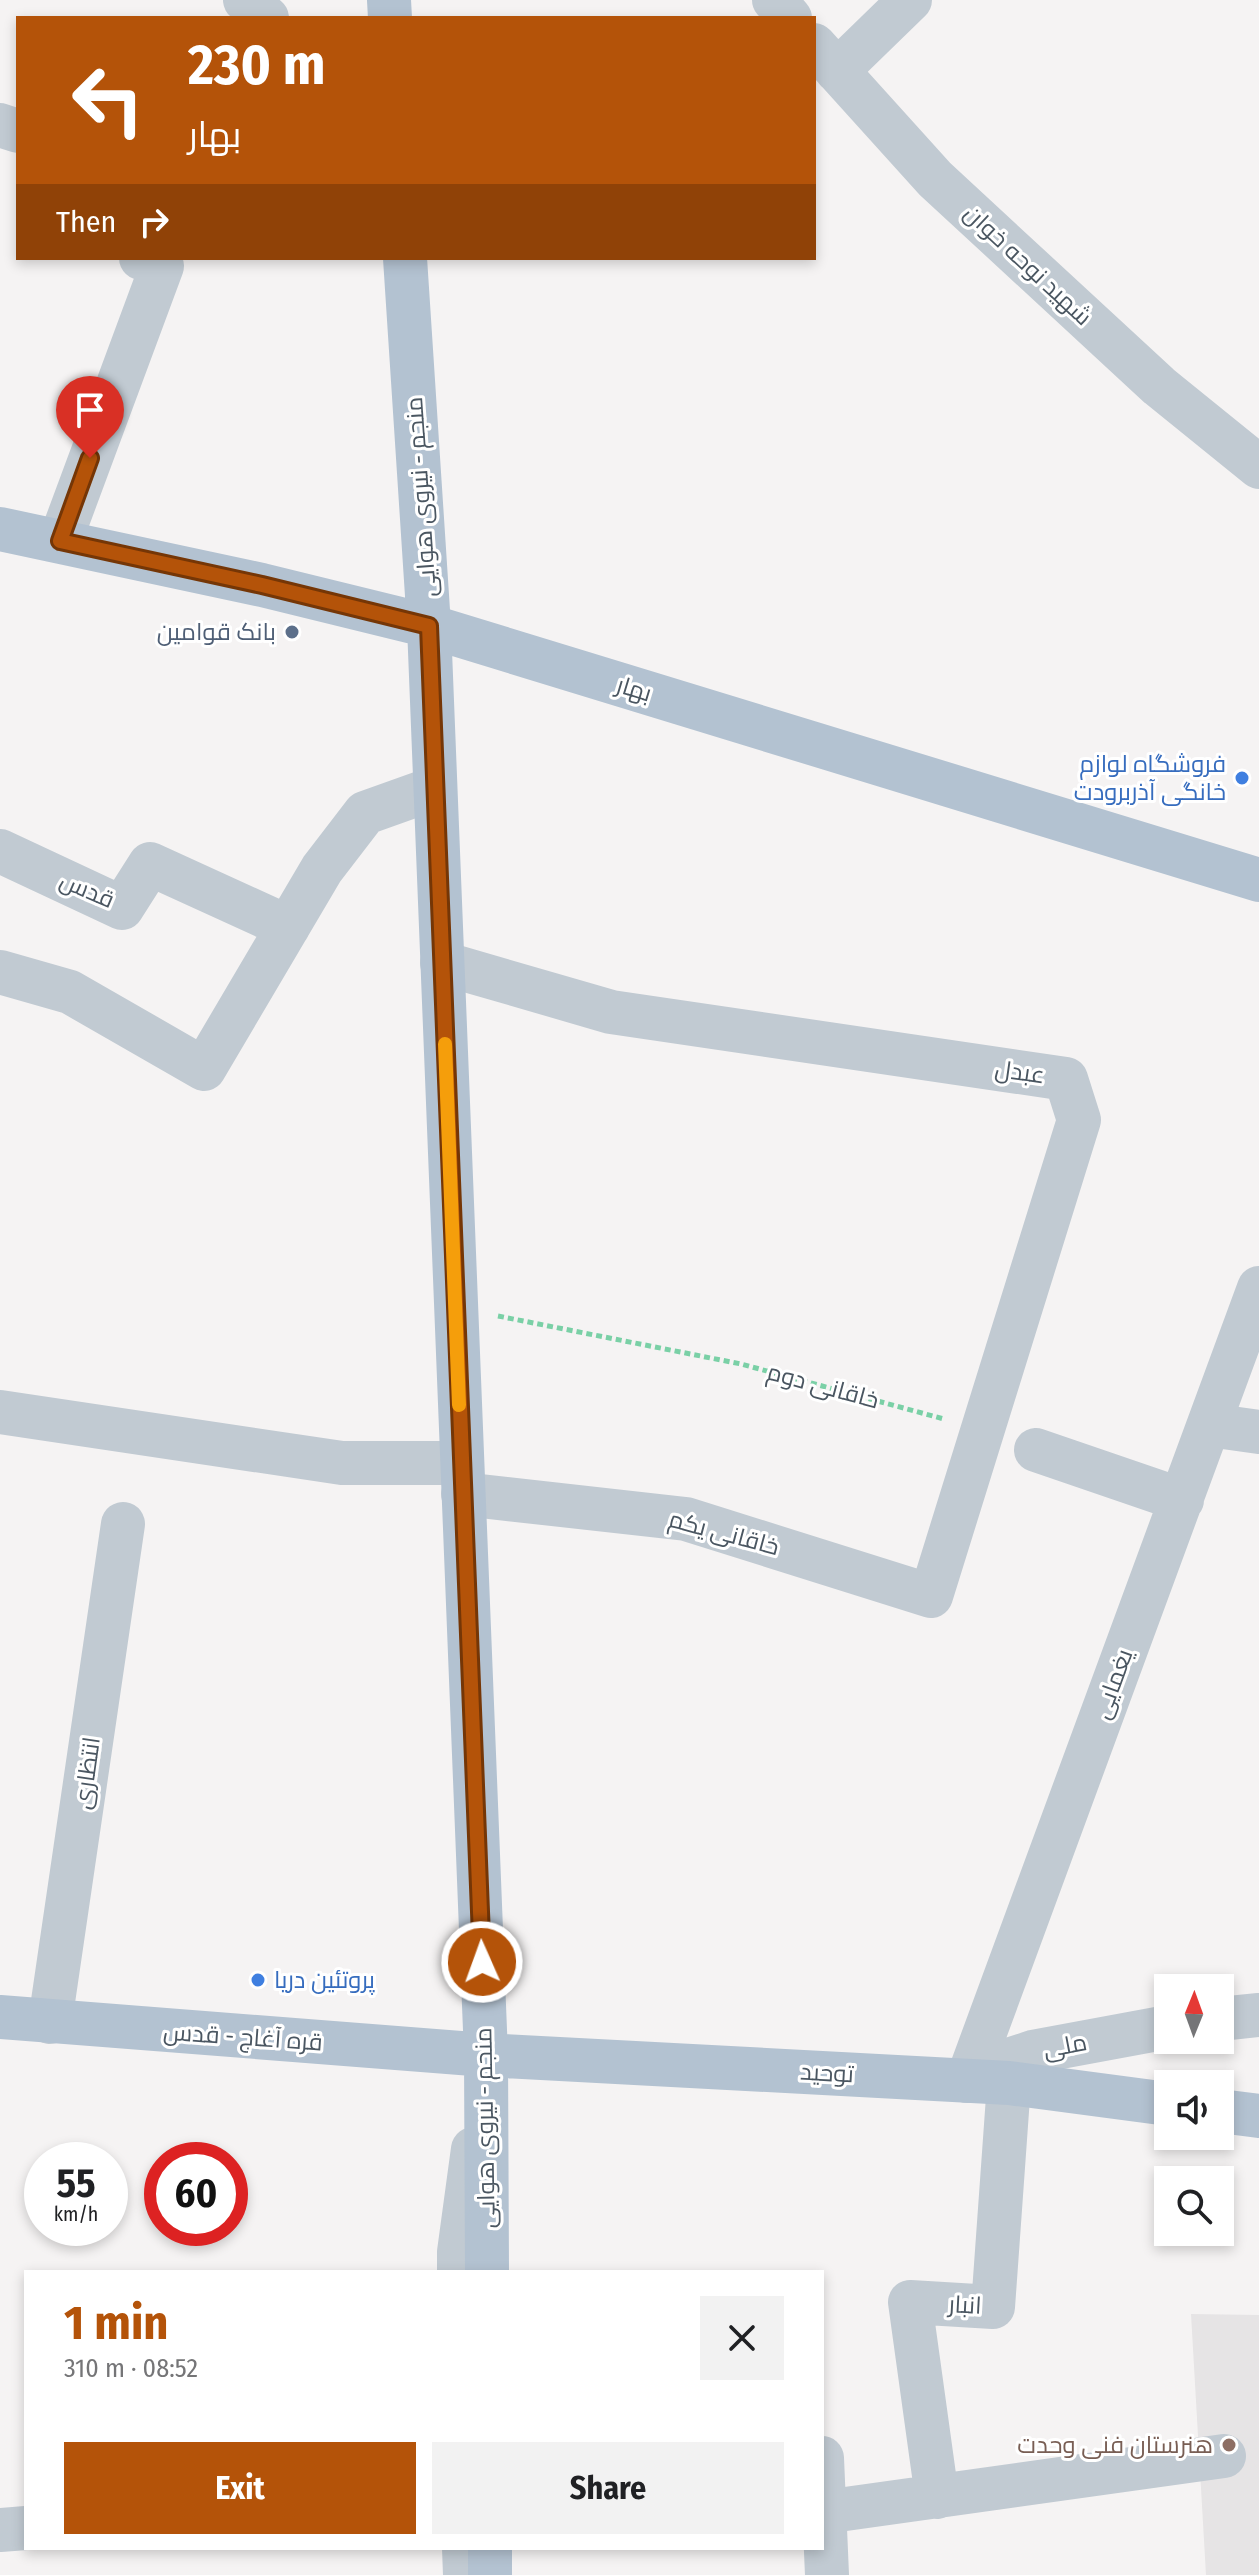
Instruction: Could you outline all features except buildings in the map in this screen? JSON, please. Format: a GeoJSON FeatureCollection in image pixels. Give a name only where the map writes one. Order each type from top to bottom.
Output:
{"type":"FeatureCollection","features":[{"type":"Feature","properties":{"kind":"main road","name":"منجم - نیروی هوایی"},"geometry":{"type":"LineString","coordinates":[[405,260],[429,626],[486,2055],[487,2270]]}},
{"type":"Feature","properties":{"kind":"main road","name":"بهار"},"geometry":{"type":"LineString","coordinates":[[0,529],[262,585],[429,626],[1259,880]]}},
{"type":"Feature","properties":{"kind":"main road","name":"قره آغاج - قدس"},"geometry":{"type":"LineString","coordinates":[[0,2017],[486,2055]]}},
{"type":"Feature","properties":{"kind":"main road","name":"توحید"},"geometry":{"type":"LineString","coordinates":[[486,2055],[988,2082],[1154,2102]]}},
{"type":"Feature","properties":{"kind":"main road"},"geometry":{"type":"LineString","coordinates":[[1234,2113],[1259,2116]]}},
{"type":"Feature","properties":{"kind":"main road"},"geometry":{"type":"LineString","coordinates":[[490,2550],[490,2575]]}},
{"type":"Feature","properties":{"kind":"street"},"geometry":{"type":"LineString","coordinates":[[245,0],[265,16]]}},
{"type":"Feature","properties":{"kind":"street"},"geometry":{"type":"LineString","coordinates":[[774,0],[788,16]]}},
{"type":"Feature","properties":{"kind":"street"},"geometry":{"type":"LineString","coordinates":[[826,58],[910,0]]}},
{"type":"Feature","properties":{"kind":"street","name":"شهید نوحه خوان"},"geometry":{"type":"LineString","coordinates":[[826,58],[935,179],[1159,386],[1259,467]]}},
{"type":"Feature","properties":{"kind":"street"},"geometry":{"type":"LineString","coordinates":[[60,541],[162,266],[146,260]]}},
{"type":"Feature","properties":{"kind":"street"},"geometry":{"type":"LineString","coordinates":[[0,972],[70,992],[204,1069],[322,869],[365,813],[435,788]]}},
{"type":"Feature","properties":{"kind":"street","name":"قدس"},"geometry":{"type":"LineString","coordinates":[[0,851],[122,908],[150,864],[288,927]]}},
{"type":"Feature","properties":{"kind":"street","name":"عبدل"},"geometry":{"type":"LineString","coordinates":[[442,963],[611,1012],[1066,1079],[1079,1120],[931,1596]]}},
{"type":"Feature","properties":{"kind":"street","name":"یغمایی"},"geometry":{"type":"LineString","coordinates":[[988,2082],[1182,1500],[1259,1288]]}},
{"type":"Feature","properties":{"kind":"street","name":"خاقانی یکم"},"geometry":{"type":"LineString","coordinates":[[0,1412],[462,1478],[686,1519],[931,1596]]}},
{"type":"Feature","properties":{"kind":"street"},"geometry":{"type":"LineString","coordinates":[[1209,1425],[1259,1432]]}},
{"type":"Feature","properties":{"kind":"street"},"geometry":{"type":"LineString","coordinates":[[1036,1450],[1182,1500]]}},
{"type":"Feature","properties":{"kind":"street","name":"انتظاری"},"geometry":{"type":"LineString","coordinates":[[50,2022],[123,1524]]}},
{"type":"Feature","properties":{"kind":"street"},"geometry":{"type":"LineString","coordinates":[[1234,2018],[1259,2015]]}},
{"type":"Feature","properties":{"kind":"street","name":"ملی"},"geometry":{"type":"LineString","coordinates":[[988,2082],[999,2063],[1033,2052],[1154,2030]]}},
{"type":"Feature","properties":{"kind":"street"},"geometry":{"type":"LineString","coordinates":[[459,2270],[486,2055]]}},
{"type":"Feature","properties":{"kind":"street","name":"انبار"},"geometry":{"type":"LineString","coordinates":[[937,2497],[910,2302],[993,2307],[988,2082]]}},
{"type":"Feature","properties":{"kind":"street"},"geometry":{"type":"LineString","coordinates":[[827,2575],[824,2512],[1224,2456]]}},
{"type":"Feature","properties":{"kind":"street"},"geometry":{"type":"LineString","coordinates":[[0,2530],[24,2528]]}},
{"type":"Feature","properties":{"kind":"street"},"geometry":{"type":"LineString","coordinates":[[464,2550],[465,2575]]}},
{"type":"Feature","properties":{"kind":"path","name":"خاقانی دوم"},"geometry":{"type":"LineString","coordinates":[[456,1308],[741,1364],[927,1413],[980,1432]]}},
{"type":"Feature","properties":{"kind":"shaded area","name":"هنرستان فنی وحدت"},"geometry":{"type":"Polygon","coordinates":[[[1191,2314],[1259,2315],[1259,2575],[1206,2575],[1191,2314]]]}},
{"type":"Feature","properties":{"kind":"slow traffic"},"geometry":{"type":"LineString","coordinates":[[445,1044],[459,1405]]}},
{"type":"Feature","properties":{"kind":"place","name":"بانک قوامین"},"geometry":{"type":"Point","coordinates":[292,632]}},
{"type":"Feature","properties":{"kind":"place","name":"فروشگاه لوازم خانگی آذربرودت"},"geometry":{"type":"Point","coordinates":[1242,778]}},
{"type":"Feature","properties":{"kind":"place","name":"پروتئین دریا"},"geometry":{"type":"Point","coordinates":[258,1980]}},
{"type":"Feature","properties":{"kind":"place","name":"هنرستان فنی وحدت"},"geometry":{"type":"Point","coordinates":[1229,2445]}},
{"type":"Feature","properties":{"kind":"route"},"geometry":{"type":"LineString","coordinates":[[90,458],[60,541],[262,585],[429,626],[482,1962]]}}]}
